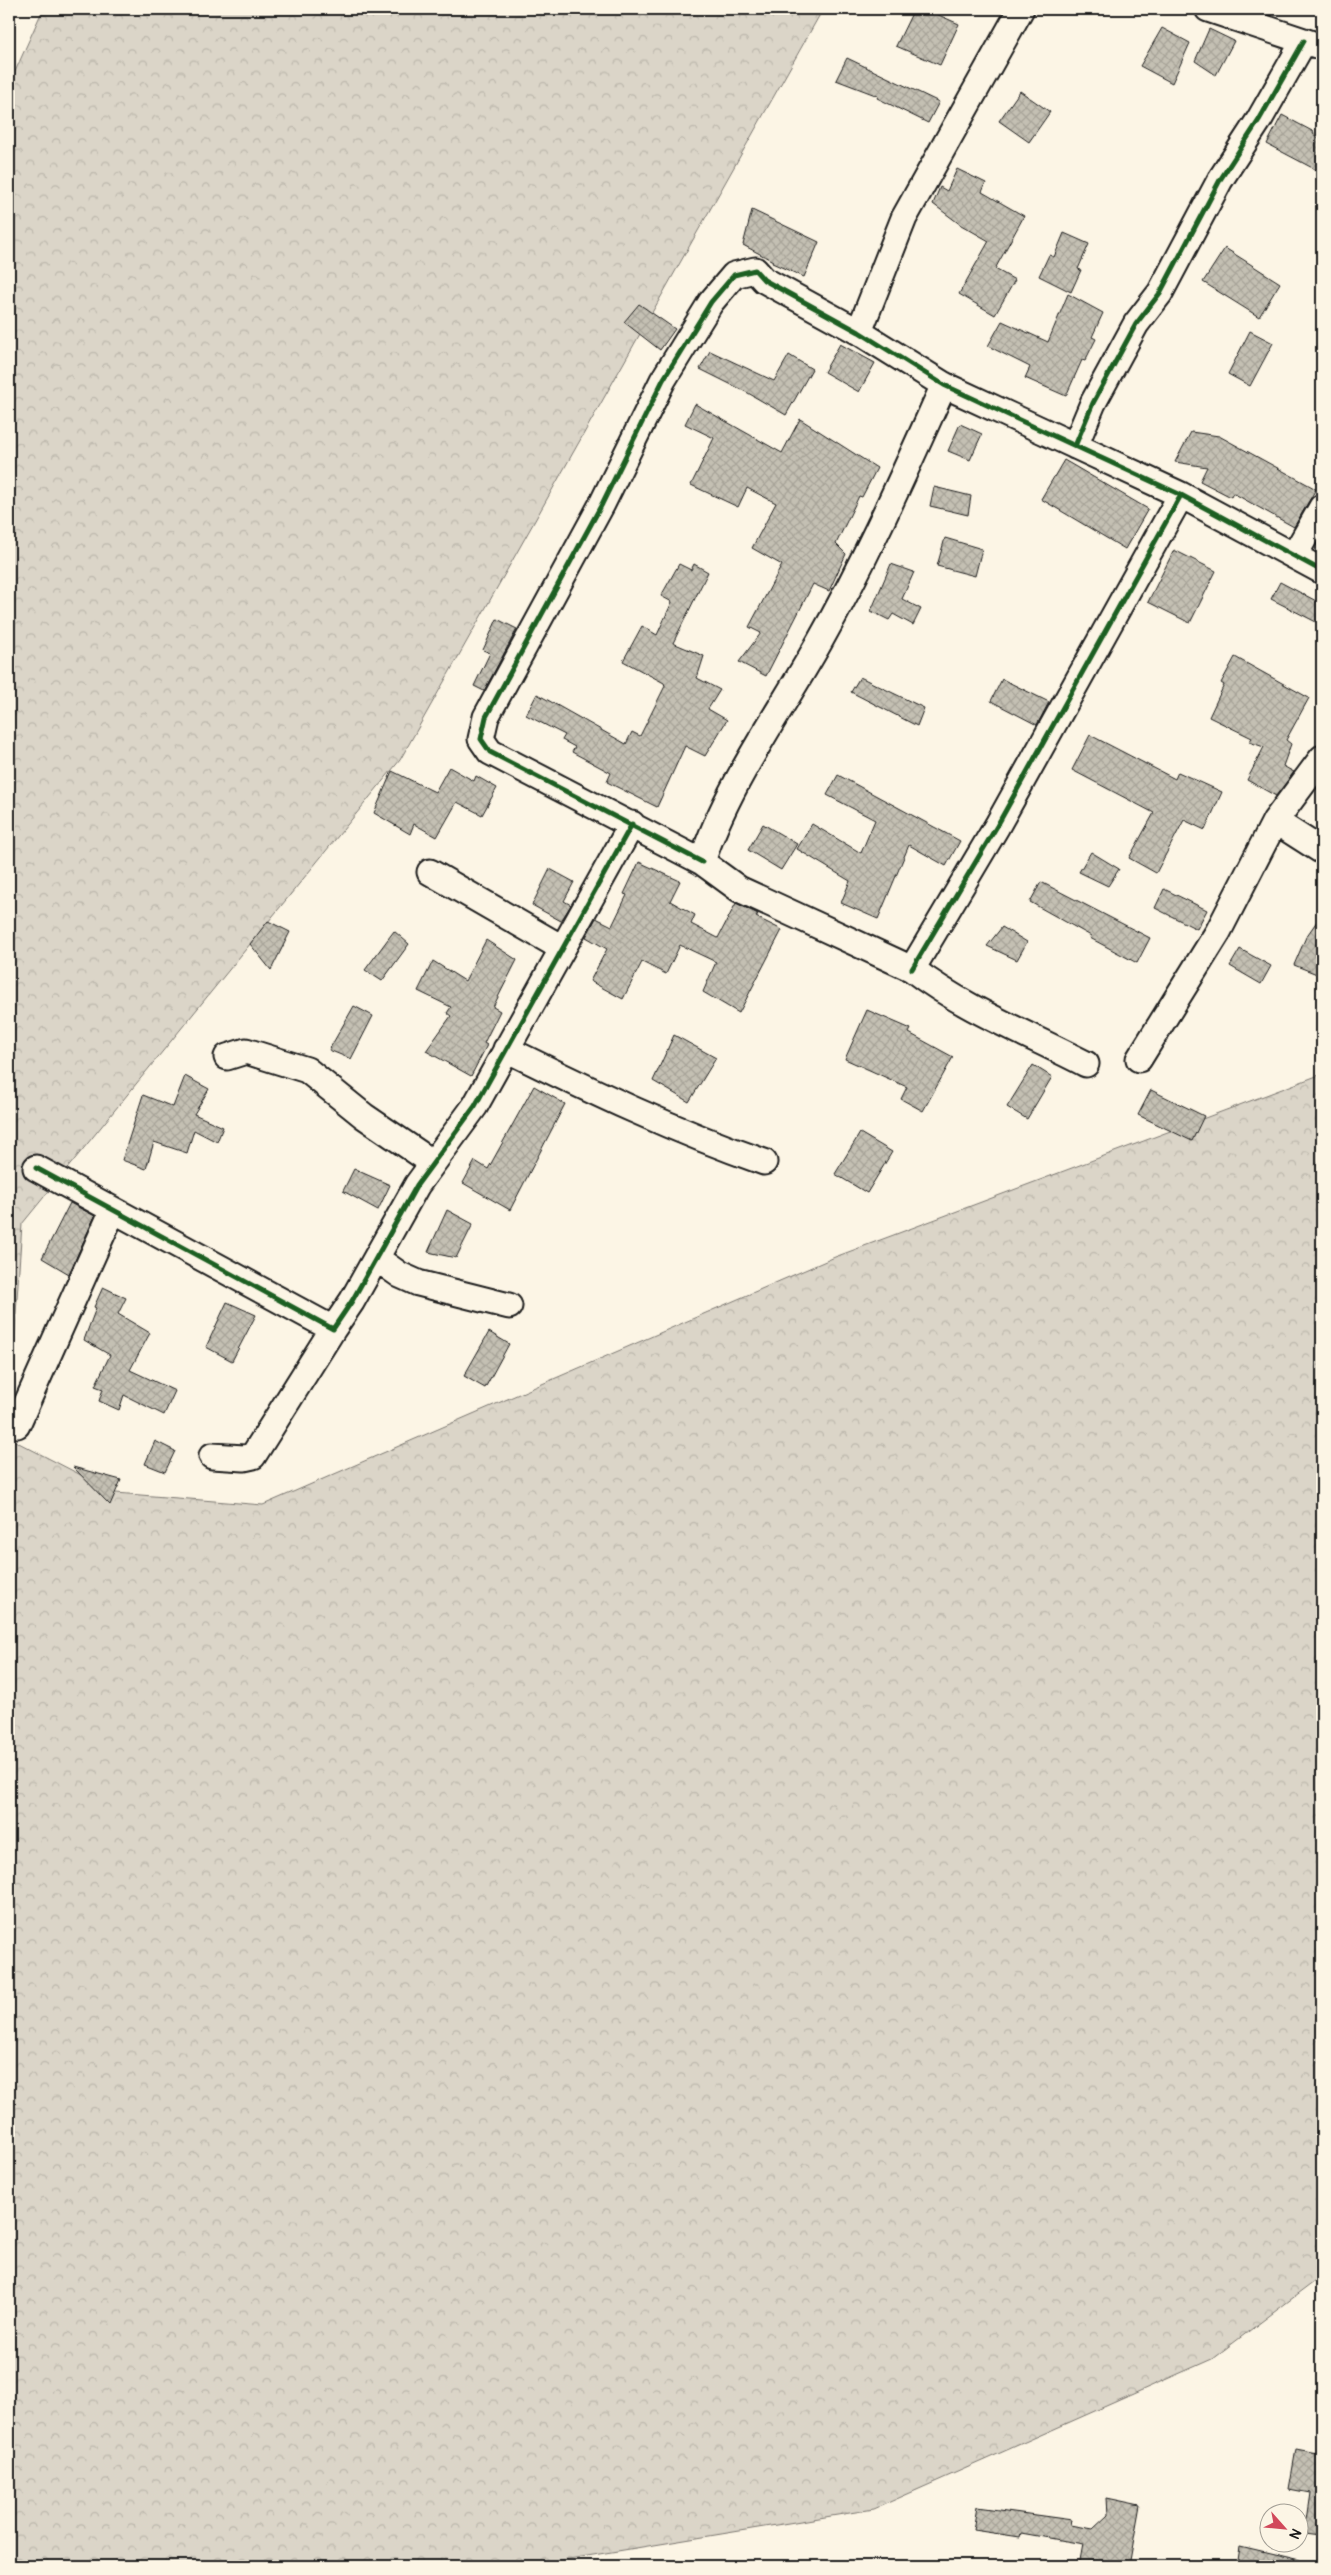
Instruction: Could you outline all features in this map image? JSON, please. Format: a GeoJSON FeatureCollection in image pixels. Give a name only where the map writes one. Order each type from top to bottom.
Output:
{"type":"FeatureCollection","features":[{"type":"Feature","properties":{"kind":"street"},"geometry":{"type":"LineString","coordinates":[[859,332],[904,218],[1021,9]]}},
{"type":"Feature","properties":{"kind":"street"},"geometry":{"type":"LineString","coordinates":[[1075,446],[1093,403],[1136,324],[1160,293],[1220,180],[1259,120],[1313,44],[1208,9]]}},
{"type":"Feature","properties":{"kind":"street"},"geometry":{"type":"LineString","coordinates":[[1086,1064],[982,1012],[929,982],[912,969],[740,889],[702,862],[490,752],[481,739],[486,717],[602,504],[663,380],[711,302],[734,275],[754,270],[764,280],[859,332],[944,385],[1181,495],[1322,571]]}},
{"type":"Feature","properties":{"kind":"street"},"geometry":{"type":"LineString","coordinates":[[702,862],[708,842],[733,791],[821,640],[882,520],[944,385]]}},
{"type":"Feature","properties":{"kind":"street"},"geometry":{"type":"LineString","coordinates":[[912,969],[997,826],[1181,495]]}},
{"type":"Feature","properties":{"kind":"street"},"geometry":{"type":"LineString","coordinates":[[1294,556],[1322,507]]}},
{"type":"Feature","properties":{"kind":"street"},"geometry":{"type":"LineString","coordinates":[[1139,1059],[1218,932],[1275,821],[1322,758]]}},
{"type":"Feature","properties":{"kind":"street"},"geometry":{"type":"LineString","coordinates":[[1275,821],[1322,850]]}},
{"type":"Feature","properties":{"kind":"street"},"geometry":{"type":"LineString","coordinates":[[212,1456],[244,1458],[253,1456],[376,1258],[417,1185],[475,1106],[632,824]]}},
{"type":"Feature","properties":{"kind":"street"},"geometry":{"type":"LineString","coordinates":[[430,872],[562,948]]}},
{"type":"Feature","properties":{"kind":"street"},"geometry":{"type":"LineString","coordinates":[[506,1049],[627,1109],[707,1142],[764,1162]]}},
{"type":"Feature","properties":{"kind":"street"},"geometry":{"type":"LineString","coordinates":[[227,1057],[246,1051],[307,1070],[364,1116],[433,1163]]}},
{"type":"Feature","properties":{"kind":"street"},"geometry":{"type":"LineString","coordinates":[[36,1168],[333,1328]]}},
{"type":"Feature","properties":{"kind":"street"},"geometry":{"type":"LineString","coordinates":[[17,1425],[114,1210]]}},
{"type":"Feature","properties":{"kind":"street"},"geometry":{"type":"LineString","coordinates":[[376,1258],[400,1275],[418,1283],[509,1306]]}},
{"type":"Feature","properties":{"kind":"green space"},"geometry":{"type":"Polygon","coordinates":[[[43,9],[823,9],[400,760],[22,1224],[9,1418],[9,85],[43,9]]]}},
{"type":"Feature","properties":{"kind":"green space"},"geometry":{"type":"Polygon","coordinates":[[[1322,1074],[1322,2276],[1212,2359],[874,2509],[526,2566],[9,2566],[9,1438],[116,1493],[263,1505],[835,1257],[1322,1074]]]}},
{"type":"Feature","properties":{"kind":"building"},"geometry":{"type":"Polygon","coordinates":[[[914,9],[925,9],[959,24],[940,65],[896,46],[914,9]]]}},
{"type":"Feature","properties":{"kind":"building"},"geometry":{"type":"Polygon","coordinates":[[[1162,28],[1190,43],[1172,83],[1140,66],[1162,28]]]}},
{"type":"Feature","properties":{"kind":"building"},"geometry":{"type":"Polygon","coordinates":[[[1209,29],[1234,41],[1216,75],[1195,61],[1209,29]]]}},
{"type":"Feature","properties":{"kind":"building"},"geometry":{"type":"Polygon","coordinates":[[[847,58],[939,102],[928,123],[877,98],[878,96],[836,80],[847,58]]]}},
{"type":"Feature","properties":{"kind":"building"},"geometry":{"type":"Polygon","coordinates":[[[1020,91],[1050,112],[1029,142],[999,121],[1020,91]]]}},
{"type":"Feature","properties":{"kind":"building"},"geometry":{"type":"Polygon","coordinates":[[[1282,115],[1314,132],[1313,134],[1322,140],[1322,173],[1267,144],[1282,115]]]}},
{"type":"Feature","properties":{"kind":"building"},"geometry":{"type":"Polygon","coordinates":[[[957,169],[986,183],[982,192],[1024,216],[995,269],[1015,280],[995,315],[959,294],[989,241],[961,225],[933,204],[940,187],[947,191],[957,169]]]}},
{"type":"Feature","properties":{"kind":"building"},"geometry":{"type":"Polygon","coordinates":[[[752,210],[819,242],[804,277],[772,263],[773,261],[743,245],[752,210]]]}},
{"type":"Feature","properties":{"kind":"building"},"geometry":{"type":"Polygon","coordinates":[[[1064,233],[1089,244],[1078,269],[1081,270],[1071,292],[1039,276],[1049,255],[1054,257],[1064,233]]]}},
{"type":"Feature","properties":{"kind":"building"},"geometry":{"type":"Polygon","coordinates":[[[1225,248],[1280,283],[1259,317],[1203,282],[1225,248]]]}},
{"type":"Feature","properties":{"kind":"building"},"geometry":{"type":"Polygon","coordinates":[[[1068,294],[1103,313],[1092,337],[1096,339],[1085,361],[1082,360],[1066,396],[1025,378],[1030,367],[988,346],[1002,321],[1048,342],[1068,294]]]}},
{"type":"Feature","properties":{"kind":"building"},"geometry":{"type":"Polygon","coordinates":[[[639,304],[675,329],[660,350],[624,322],[639,304]]]}},
{"type":"Feature","properties":{"kind":"building"},"geometry":{"type":"Polygon","coordinates":[[[1250,331],[1273,343],[1250,386],[1228,374],[1250,331]]]}},
{"type":"Feature","properties":{"kind":"building"},"geometry":{"type":"Polygon","coordinates":[[[840,344],[875,363],[859,392],[824,372],[840,344]]]}},
{"type":"Feature","properties":{"kind":"building"},"geometry":{"type":"Polygon","coordinates":[[[710,351],[774,381],[789,355],[812,369],[786,415],[700,369],[710,351]]]}},
{"type":"Feature","properties":{"kind":"building"},"geometry":{"type":"Polygon","coordinates":[[[695,404],[782,453],[800,419],[877,468],[862,497],[859,496],[836,544],[846,554],[829,591],[813,584],[766,676],[739,662],[761,633],[749,627],[782,565],[752,548],[776,503],[747,488],[738,507],[691,485],[714,438],[685,424],[695,404]]]}},
{"type":"Feature","properties":{"kind":"building"},"geometry":{"type":"Polygon","coordinates":[[[960,424],[982,434],[970,460],[948,451],[960,424]]]}},
{"type":"Feature","properties":{"kind":"building"},"geometry":{"type":"Polygon","coordinates":[[[1191,432],[1219,436],[1316,489],[1294,527],[1233,493],[1231,497],[1200,481],[1207,467],[1175,462],[1191,432]]]}},
{"type":"Feature","properties":{"kind":"building"},"geometry":{"type":"Polygon","coordinates":[[[1064,460],[1148,509],[1125,549],[1041,499],[1064,460]]]}},
{"type":"Feature","properties":{"kind":"building"},"geometry":{"type":"Polygon","coordinates":[[[934,487],[971,496],[968,515],[930,506],[934,487]]]}},
{"type":"Feature","properties":{"kind":"building"},"geometry":{"type":"Polygon","coordinates":[[[945,538],[982,549],[975,576],[937,566],[945,538]]]}},
{"type":"Feature","properties":{"kind":"building"},"geometry":{"type":"Polygon","coordinates":[[[1174,550],[1216,571],[1190,623],[1148,602],[1174,550]]]}},
{"type":"Feature","properties":{"kind":"building"},"geometry":{"type":"Polygon","coordinates":[[[679,564],[691,570],[694,564],[708,572],[673,643],[704,656],[697,678],[720,690],[708,709],[727,720],[705,756],[685,746],[657,807],[607,782],[611,773],[572,752],[575,747],[562,740],[565,735],[526,715],[537,694],[626,744],[632,732],[640,736],[665,686],[664,683],[623,661],[642,626],[657,635],[672,602],[661,596],[679,564]]]}},
{"type":"Feature","properties":{"kind":"building"},"geometry":{"type":"Polygon","coordinates":[[[891,564],[914,572],[902,599],[921,609],[913,625],[893,614],[889,620],[871,611],[891,564]]]}},
{"type":"Feature","properties":{"kind":"building"},"geometry":{"type":"Polygon","coordinates":[[[1280,582],[1322,604],[1322,625],[1271,599],[1280,582]]]}},
{"type":"Feature","properties":{"kind":"building"},"geometry":{"type":"Polygon","coordinates":[[[497,619],[517,629],[484,691],[474,686],[490,653],[483,650],[497,619]]]}},
{"type":"Feature","properties":{"kind":"building"},"geometry":{"type":"Polygon","coordinates":[[[1235,657],[1309,698],[1286,740],[1291,744],[1283,766],[1294,772],[1276,796],[1247,780],[1264,747],[1249,742],[1252,738],[1209,717],[1224,685],[1221,683],[1235,657]]]}},
{"type":"Feature","properties":{"kind":"building"},"geometry":{"type":"Polygon","coordinates":[[[860,677],[924,708],[917,726],[851,692],[860,677]]]}},
{"type":"Feature","properties":{"kind":"building"},"geometry":{"type":"Polygon","coordinates":[[[1002,679],[1049,702],[1037,725],[991,701],[1002,679]]]}},
{"type":"Feature","properties":{"kind":"building"},"geometry":{"type":"Polygon","coordinates":[[[1090,735],[1175,779],[1178,772],[1222,792],[1205,830],[1184,820],[1156,873],[1129,858],[1154,813],[1072,770],[1090,735]]]}},
{"type":"Feature","properties":{"kind":"building"},"geometry":{"type":"Polygon","coordinates":[[[449,767],[474,781],[476,776],[497,788],[482,815],[457,802],[437,837],[414,824],[410,834],[374,813],[392,771],[435,792],[449,767]]]}},
{"type":"Feature","properties":{"kind":"building"},"geometry":{"type":"Polygon","coordinates":[[[838,775],[960,841],[946,866],[909,845],[878,919],[841,903],[850,881],[797,849],[812,824],[861,853],[875,820],[827,795],[838,775]]]}},
{"type":"Feature","properties":{"kind":"building"},"geometry":{"type":"Polygon","coordinates":[[[763,824],[797,844],[781,870],[748,850],[763,824]]]}},
{"type":"Feature","properties":{"kind":"building"},"geometry":{"type":"Polygon","coordinates":[[[1091,852],[1119,869],[1108,886],[1079,872],[1091,852]]]}},
{"type":"Feature","properties":{"kind":"building"},"geometry":{"type":"Polygon","coordinates":[[[639,862],[680,881],[670,901],[695,915],[691,924],[718,938],[736,903],[758,914],[756,917],[782,930],[739,1013],[703,992],[716,962],[680,945],[666,974],[642,962],[623,999],[590,981],[607,949],[586,937],[596,918],[612,926],[627,895],[624,894],[639,862]]]}},
{"type":"Feature","properties":{"kind":"building"},"geometry":{"type":"Polygon","coordinates":[[[550,869],[574,882],[564,901],[571,905],[561,921],[532,905],[550,869]]]}},
{"type":"Feature","properties":{"kind":"building"},"geometry":{"type":"Polygon","coordinates":[[[1041,882],[1150,938],[1137,963],[1090,938],[1091,936],[1030,902],[1041,882]]]}},
{"type":"Feature","properties":{"kind":"building"},"geometry":{"type":"Polygon","coordinates":[[[1164,889],[1207,910],[1197,929],[1155,908],[1164,889]]]}},
{"type":"Feature","properties":{"kind":"building"},"geometry":{"type":"Polygon","coordinates":[[[1322,914],[1322,976],[1294,965],[1306,937],[1322,914]]]}},
{"type":"Feature","properties":{"kind":"building"},"geometry":{"type":"Polygon","coordinates":[[[268,921],[290,932],[271,970],[250,944],[268,921]]]}},
{"type":"Feature","properties":{"kind":"building"},"geometry":{"type":"Polygon","coordinates":[[[1002,927],[1027,942],[1017,960],[987,946],[1002,927]]]}},
{"type":"Feature","properties":{"kind":"building"},"geometry":{"type":"Polygon","coordinates":[[[394,931],[409,944],[382,981],[365,970],[394,931]]]}},
{"type":"Feature","properties":{"kind":"building"},"geometry":{"type":"Polygon","coordinates":[[[486,940],[517,960],[493,1007],[500,1011],[484,1043],[487,1045],[471,1076],[426,1051],[451,1016],[447,1013],[451,1007],[418,991],[433,961],[465,981],[486,940]]]}},
{"type":"Feature","properties":{"kind":"building"},"geometry":{"type":"Polygon","coordinates":[[[1240,949],[1271,966],[1261,984],[1230,966],[1240,949]]]}},
{"type":"Feature","properties":{"kind":"building"},"geometry":{"type":"Polygon","coordinates":[[[354,1006],[373,1016],[351,1059],[329,1050],[354,1006]]]}},
{"type":"Feature","properties":{"kind":"building"},"geometry":{"type":"Polygon","coordinates":[[[867,1010],[911,1029],[909,1033],[953,1057],[923,1111],[901,1099],[907,1087],[845,1059],[867,1010]]]}},
{"type":"Feature","properties":{"kind":"building"},"geometry":{"type":"Polygon","coordinates":[[[674,1035],[716,1058],[689,1102],[653,1081],[674,1035]]]}},
{"type":"Feature","properties":{"kind":"building"},"geometry":{"type":"Polygon","coordinates":[[[1033,1065],[1052,1077],[1027,1119],[1007,1107],[1033,1065]]]}},
{"type":"Feature","properties":{"kind":"building"},"geometry":{"type":"Polygon","coordinates":[[[185,1076],[209,1089],[194,1114],[223,1127],[217,1142],[194,1130],[187,1153],[154,1142],[146,1169],[122,1160],[143,1095],[173,1107],[185,1076]]]}},
{"type":"Feature","properties":{"kind":"building"},"geometry":{"type":"Polygon","coordinates":[[[534,1086],[565,1104],[510,1210],[463,1183],[475,1161],[488,1169],[534,1086]]]}},
{"type":"Feature","properties":{"kind":"building"},"geometry":{"type":"Polygon","coordinates":[[[1151,1090],[1204,1116],[1192,1141],[1138,1115],[1151,1090]]]}},
{"type":"Feature","properties":{"kind":"building"},"geometry":{"type":"Polygon","coordinates":[[[860,1133],[892,1152],[867,1193],[835,1174],[860,1133]]]}},
{"type":"Feature","properties":{"kind":"building"},"geometry":{"type":"Polygon","coordinates":[[[354,1169],[390,1185],[378,1210],[343,1191],[354,1169]]]}},
{"type":"Feature","properties":{"kind":"building"},"geometry":{"type":"Polygon","coordinates":[[[70,1203],[95,1216],[69,1274],[42,1258],[70,1203]]]}},
{"type":"Feature","properties":{"kind":"building"},"geometry":{"type":"Polygon","coordinates":[[[447,1210],[473,1224],[456,1258],[428,1252],[447,1210]]]}},
{"type":"Feature","properties":{"kind":"building"},"geometry":{"type":"Polygon","coordinates":[[[103,1287],[126,1298],[118,1314],[150,1333],[130,1370],[175,1391],[164,1415],[124,1395],[119,1410],[99,1401],[103,1389],[95,1386],[110,1355],[84,1340],[96,1308],[94,1307],[103,1287]]]}},
{"type":"Feature","properties":{"kind":"building"},"geometry":{"type":"Polygon","coordinates":[[[227,1302],[256,1315],[232,1361],[206,1347],[227,1302]]]}},
{"type":"Feature","properties":{"kind":"building"},"geometry":{"type":"Polygon","coordinates":[[[489,1332],[509,1344],[485,1388],[464,1376],[489,1332]]]}},
{"type":"Feature","properties":{"kind":"building"},"geometry":{"type":"Polygon","coordinates":[[[155,1441],[175,1451],[165,1472],[145,1464],[155,1441]]]}},
{"type":"Feature","properties":{"kind":"building"},"geometry":{"type":"Polygon","coordinates":[[[73,1467],[121,1480],[110,1505],[73,1467]]]}},
{"type":"Feature","properties":{"kind":"building"},"geometry":{"type":"Polygon","coordinates":[[[1296,2449],[1322,2454],[1320,2536],[1308,2534],[1310,2493],[1289,2489],[1296,2449]]]}},
{"type":"Feature","properties":{"kind":"building"},"geometry":{"type":"Polygon","coordinates":[[[1107,2498],[1140,2505],[1129,2566],[1079,2566],[1083,2544],[1021,2533],[1020,2537],[973,2530],[977,2507],[1072,2520],[1071,2525],[1093,2529],[1108,2515],[1107,2498]]]}},
{"type":"Feature","properties":{"kind":"building"},"geometry":{"type":"Polygon","coordinates":[[[1240,2546],[1258,2550],[1258,2552],[1300,2560],[1299,2566],[1237,2566],[1240,2546]]]}},
{"type":"Feature","properties":{"kind":"cycle path"},"geometry":{"type":"LineString","coordinates":[[1075,446],[1093,403],[1136,324],[1160,293],[1220,180],[1259,120],[1304,41]]}},
{"type":"Feature","properties":{"kind":"cycle path"},"geometry":{"type":"LineString","coordinates":[[702,862],[490,752],[481,739],[486,717],[602,504],[663,380],[711,302],[734,275],[755,270],[764,280],[859,332],[944,385],[1181,495],[1322,571]]}},
{"type":"Feature","properties":{"kind":"cycle path"},"geometry":{"type":"LineString","coordinates":[[912,969],[997,826],[1181,495]]}},
{"type":"Feature","properties":{"kind":"cycle path"},"geometry":{"type":"LineString","coordinates":[[36,1168],[333,1329],[352,1301],[417,1185],[475,1106],[632,824]]}}]}
